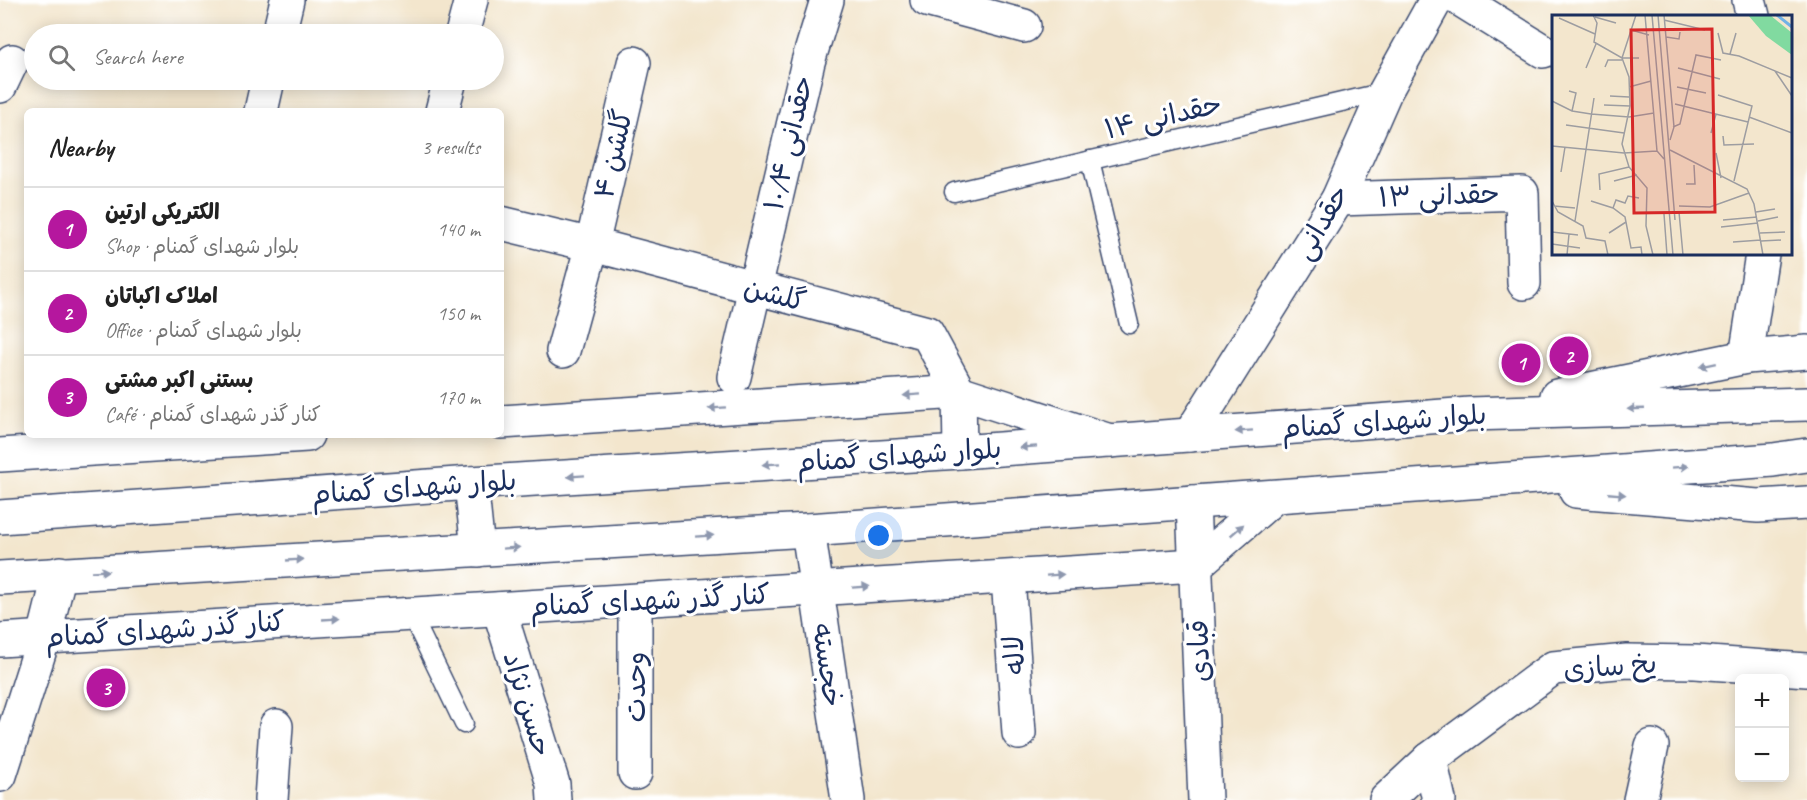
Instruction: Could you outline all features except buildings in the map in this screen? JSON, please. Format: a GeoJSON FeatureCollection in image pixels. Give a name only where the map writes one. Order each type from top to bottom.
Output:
{"type":"FeatureCollection","features":[{"type":"Feature","properties":{"kind":"main road"},"geometry":{"type":"LineString","coordinates":[[281,24],[287,0]]}},
{"type":"Feature","properties":{"kind":"main road"},"geometry":{"type":"LineString","coordinates":[[465,24],[471,0]]}},
{"type":"Feature","properties":{"kind":"main road","name":"حقدانی ۱۰/۴"},"geometry":{"type":"LineString","coordinates":[[734,377],[808,62],[827,0]]}},
{"type":"Feature","properties":{"kind":"main road"},"geometry":{"type":"LineString","coordinates":[[927,0],[1024,26]]}},
{"type":"Feature","properties":{"kind":"main road","name":"حقدانی"},"geometry":{"type":"LineString","coordinates":[[1190,435],[1338,199],[1385,92],[1436,0]]}},
{"type":"Feature","properties":{"kind":"main road"},"geometry":{"type":"LineString","coordinates":[[1461,0],[1543,51]]}},
{"type":"Feature","properties":{"kind":"main road"},"geometry":{"type":"LineString","coordinates":[[1749,0],[1753,15]]}},
{"type":"Feature","properties":{"kind":"main road","name":"گلشن ۴"},"geometry":{"type":"LineString","coordinates":[[563,351],[592,245],[634,63]]}},
{"type":"Feature","properties":{"kind":"main road"},"geometry":{"type":"LineString","coordinates":[[262,108],[266,90]]}},
{"type":"Feature","properties":{"kind":"main road"},"geometry":{"type":"LineString","coordinates":[[443,108],[447,90]]}},
{"type":"Feature","properties":{"kind":"main road","name":"حقدانی ۱۳"},"geometry":{"type":"LineString","coordinates":[[1338,199],[1522,193],[1524,283]]}},
{"type":"Feature","properties":{"kind":"main road","name":"گلشن"},"geometry":{"type":"LineString","coordinates":[[504,224],[927,333],[958,392],[960,452]]}},
{"type":"Feature","properties":{"kind":"main road"},"geometry":{"type":"LineString","coordinates":[[1746,357],[1762,255]]}},
{"type":"Feature","properties":{"kind":"main road"},"geometry":{"type":"LineString","coordinates":[[1470,414],[1746,357],[1807,352]]}},
{"type":"Feature","properties":{"kind":"main road"},"geometry":{"type":"LineString","coordinates":[[504,422],[958,392],[1110,441]]}},
{"type":"Feature","properties":{"kind":"main road","name":"بلوار شهدای گمنام"},"geometry":{"type":"LineString","coordinates":[[0,517],[471,483],[960,452],[1470,414],[1803,404]]}},
{"type":"Feature","properties":{"kind":"main road"},"geometry":{"type":"LineString","coordinates":[[0,455],[74,443],[220,438]]}},
{"type":"Feature","properties":{"kind":"main road"},"geometry":{"type":"LineString","coordinates":[[0,578],[808,530],[1773,460],[1807,455]]}},
{"type":"Feature","properties":{"kind":"main road"},"geometry":{"type":"LineString","coordinates":[[1475,482],[1758,506],[1807,502]]}},
{"type":"Feature","properties":{"kind":"main road"},"geometry":{"type":"LineString","coordinates":[[471,483],[478,550]]}},
{"type":"Feature","properties":{"kind":"main road"},"geometry":{"type":"LineString","coordinates":[[1196,565],[1274,496]]}},
{"type":"Feature","properties":{"kind":"main road","name":"قبادی"},"geometry":{"type":"LineString","coordinates":[[1193,502],[1205,800]]}},
{"type":"Feature","properties":{"kind":"main road","name":"خجسته"},"geometry":{"type":"LineString","coordinates":[[808,530],[848,800]]}},
{"type":"Feature","properties":{"kind":"main road","name":"کنار گذر شهدای گمنام"},"geometry":{"type":"LineString","coordinates":[[0,640],[1196,565]]}},
{"type":"Feature","properties":{"kind":"main road"},"geometry":{"type":"LineString","coordinates":[[0,775],[44,637],[60,573]]}},
{"type":"Feature","properties":{"kind":"main road","name":"لاله"},"geometry":{"type":"LineString","coordinates":[[1008,578],[1019,733]]}},
{"type":"Feature","properties":{"kind":"main road","name":"وحدت"},"geometry":{"type":"LineString","coordinates":[[635,601],[635,772]]}},
{"type":"Feature","properties":{"kind":"main road","name":"حسن نژاد"},"geometry":{"type":"LineString","coordinates":[[499,609],[553,784],[554,800]]}},
{"type":"Feature","properties":{"kind":"main road","name":"یخ سازی"},"geometry":{"type":"LineString","coordinates":[[1386,800],[1430,759],[1553,668],[1627,661],[1695,662],[1807,670]]}},
{"type":"Feature","properties":{"kind":"main road"},"geometry":{"type":"LineString","coordinates":[[271,800],[276,726]]}},
{"type":"Feature","properties":{"kind":"main road"},"geometry":{"type":"LineString","coordinates":[[1640,800],[1652,746]]}},
{"type":"Feature","properties":{"kind":"main road"},"geometry":{"type":"LineString","coordinates":[[1430,759],[1439,800]]}},
{"type":"Feature","properties":{"kind":"main road"},"geometry":{"type":"LineString","coordinates":[[0,798],[6,800]]}},
{"type":"Feature","properties":{"kind":"lane","name":"حقدانی ۱۴"},"geometry":{"type":"LineString","coordinates":[[954,192],[1385,92]]}},
{"type":"Feature","properties":{"kind":"lane"},"geometry":{"type":"LineString","coordinates":[[1090,160],[1129,324]]}},
{"type":"Feature","properties":{"kind":"lane"},"geometry":{"type":"LineString","coordinates":[[411,614],[464,724]]}},
{"type":"Feature","properties":{"kind":"place","name":"املاک اکباتان"},"geometry":{"type":"Point","coordinates":[1569,356]}},
{"type":"Feature","properties":{"kind":"place","name":"الکتریکی ارتین"},"geometry":{"type":"Point","coordinates":[1521,363]}},
{"type":"Feature","properties":{"kind":"place","name":"بستنی اکبر مشتی"},"geometry":{"type":"Point","coordinates":[106,688]}}]}
